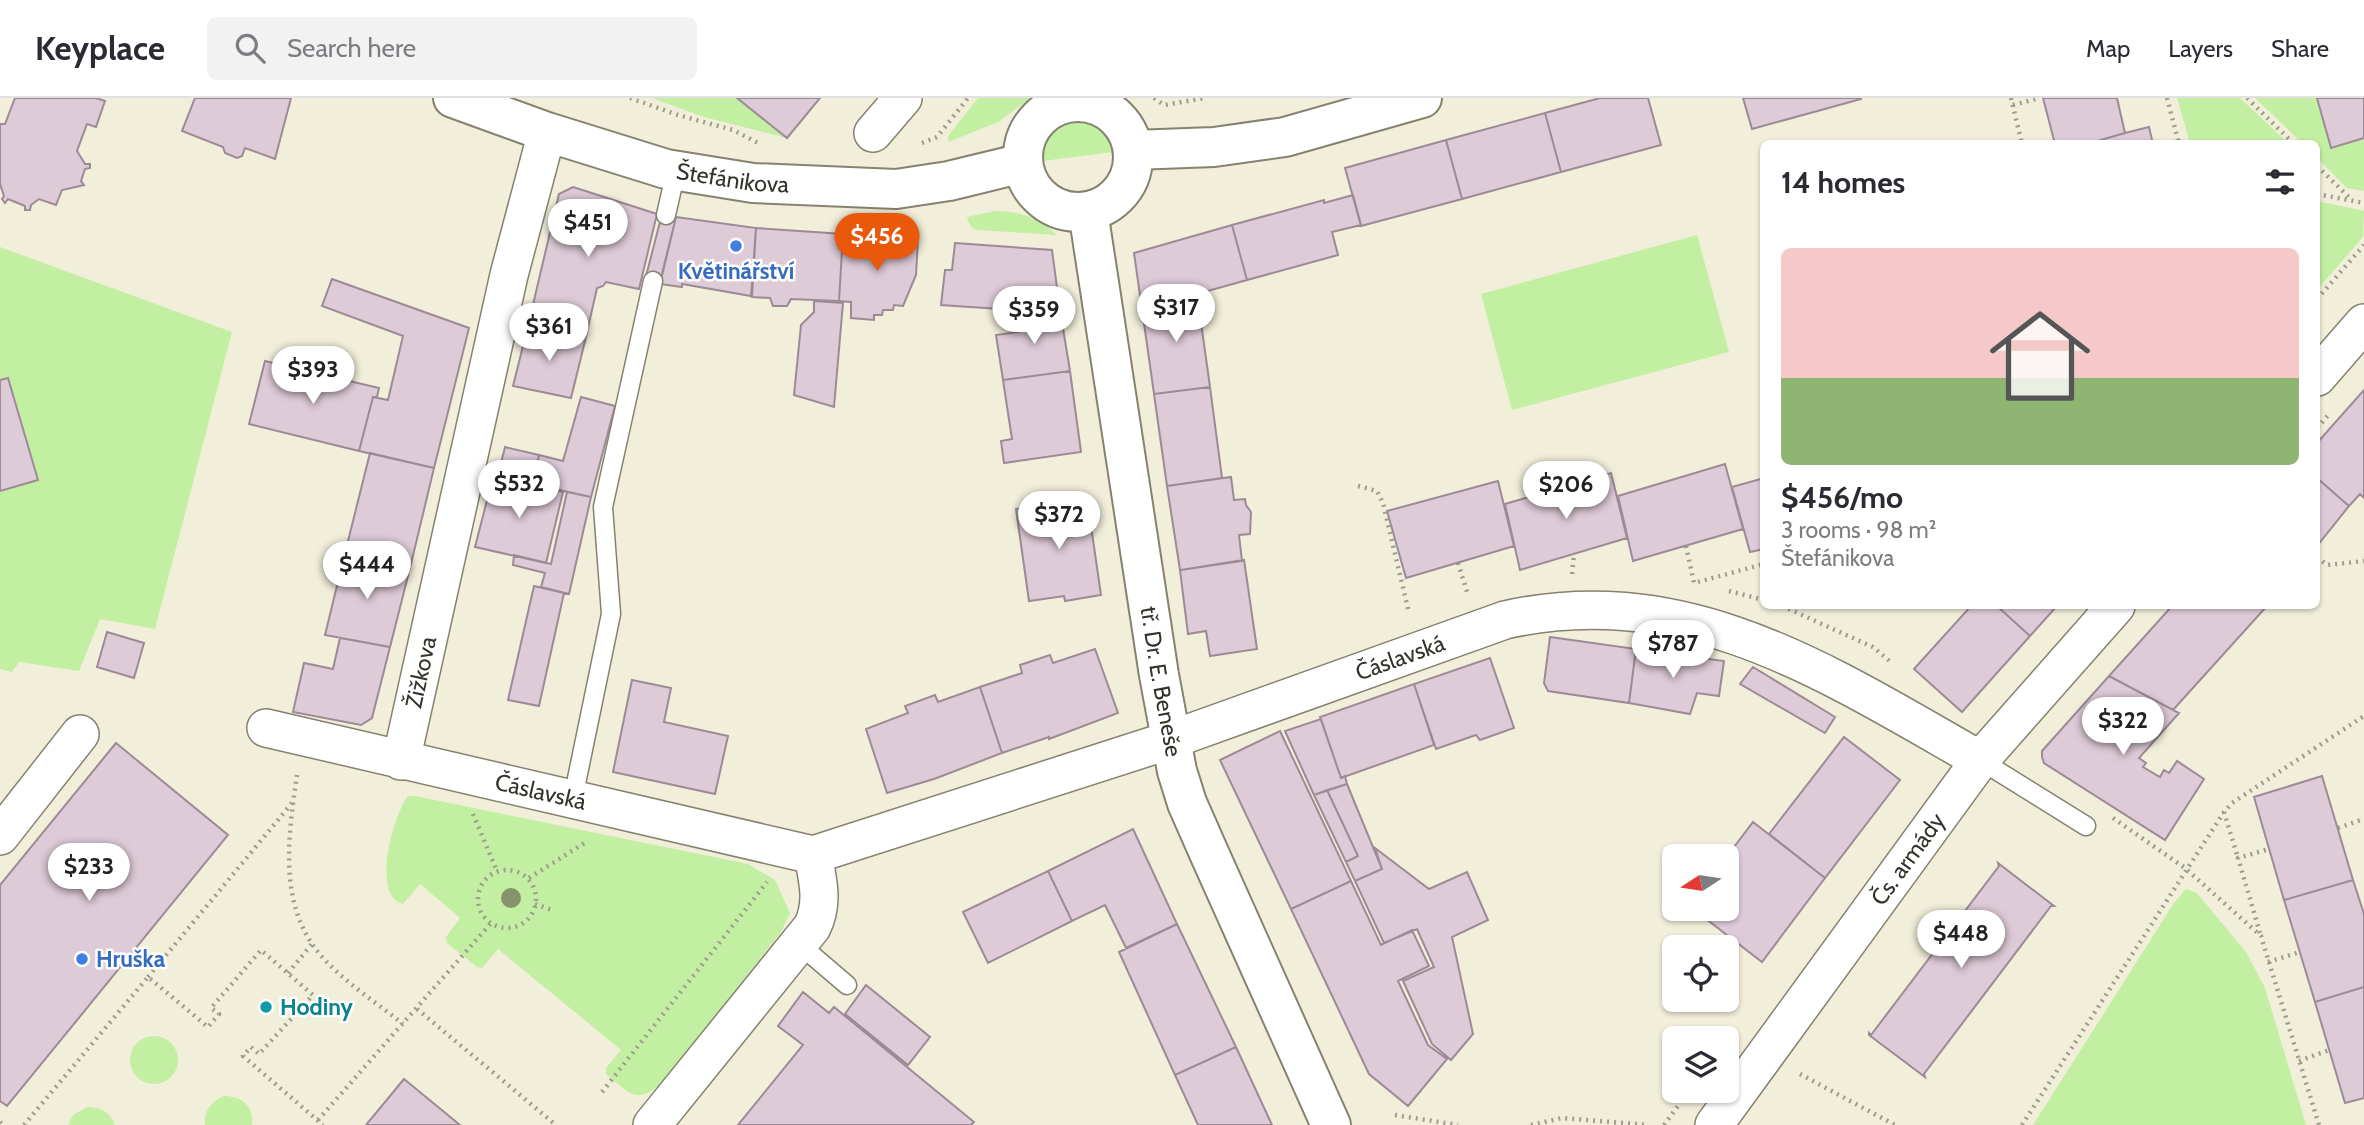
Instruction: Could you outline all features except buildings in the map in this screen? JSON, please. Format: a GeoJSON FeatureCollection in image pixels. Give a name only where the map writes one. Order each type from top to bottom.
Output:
{"type":"FeatureCollection","features":[{"type":"Feature","properties":{"kind":"main road","name":"Štefánikova"},"geometry":{"type":"LineString","coordinates":[[453,98],[547,132],[676,171],[753,183],[884,189],[949,181],[1023,163]]}},
{"type":"Feature","properties":{"kind":"main road"},"geometry":{"type":"LineString","coordinates":[[1133,150],[1214,147],[1285,137],[1422,98]]}},
{"type":"Feature","properties":{"kind":"main road"},"geometry":{"type":"LineString","coordinates":[[1075,100],[1098,105],[1114,114],[1125,128],[1133,150],[1130,174],[1123,190],[1104,205],[1088,211],[1064,210],[1048,203],[1031,186],[1023,163],[1026,139],[1038,119],[1052,108],[1075,100]]}},
{"type":"Feature","properties":{"kind":"main road","name":"tř. Dr. E. Beneše"},"geometry":{"type":"LineString","coordinates":[[1088,211],[1170,740],[1187,803],[1331,1125]]}},
{"type":"Feature","properties":{"kind":"street"},"geometry":{"type":"LineString","coordinates":[[873,133],[903,98]]}},
{"type":"Feature","properties":{"kind":"street","name":"Žižkova"},"geometry":{"type":"LineString","coordinates":[[401,761],[509,275],[547,132]]}},
{"type":"Feature","properties":{"kind":"street"},"geometry":{"type":"LineString","coordinates":[[2320,374],[2364,323]]}},
{"type":"Feature","properties":{"kind":"street","name":"Čáslavská"},"geometry":{"type":"LineString","coordinates":[[267,729],[813,855],[1170,740],[1505,620],[1535,613],[1600,609],[1672,617],[1732,634],[1797,660],[1858,690],[1980,760]]}},
{"type":"Feature","properties":{"kind":"street","name":"Čs. armády"},"geometry":{"type":"LineString","coordinates":[[1714,1125],[1980,760],[2113,609]]}},
{"type":"Feature","properties":{"kind":"street"},"geometry":{"type":"LineString","coordinates":[[0,835],[80,734]]}},
{"type":"Feature","properties":{"kind":"street"},"geometry":{"type":"LineString","coordinates":[[652,1125],[812,927],[819,909],[813,855]]}},
{"type":"Feature","properties":{"kind":"lane"},"geometry":{"type":"LineString","coordinates":[[666,215],[676,171]]}},
{"type":"Feature","properties":{"kind":"lane"},"geometry":{"type":"LineString","coordinates":[[573,798],[611,614],[603,507],[653,281]]}},
{"type":"Feature","properties":{"kind":"lane"},"geometry":{"type":"LineString","coordinates":[[1980,760],[2086,825]]}},
{"type":"Feature","properties":{"kind":"lane"},"geometry":{"type":"LineString","coordinates":[[799,944],[846,985]]}},
{"type":"Feature","properties":{"kind":"path"},"geometry":{"type":"LineString","coordinates":[[630,98],[678,116],[733,130],[764,146]]}},
{"type":"Feature","properties":{"kind":"path"},"geometry":{"type":"LineString","coordinates":[[1154,98],[1164,105],[1205,98]]}},
{"type":"Feature","properties":{"kind":"path"},"geometry":{"type":"LineString","coordinates":[[2011,98],[2021,140]]}},
{"type":"Feature","properties":{"kind":"path"},"geometry":{"type":"LineString","coordinates":[[2013,105],[2039,98]]}},
{"type":"Feature","properties":{"kind":"path"},"geometry":{"type":"LineString","coordinates":[[2166,98],[2178,140]]}},
{"type":"Feature","properties":{"kind":"path"},"geometry":{"type":"LineString","coordinates":[[2247,98],[2255,101],[2290,140]]}},
{"type":"Feature","properties":{"kind":"path"},"geometry":{"type":"LineString","coordinates":[[2320,169],[2352,200]]}},
{"type":"Feature","properties":{"kind":"path"},"geometry":{"type":"LineString","coordinates":[[2320,195],[2364,203]]}},
{"type":"Feature","properties":{"kind":"path"},"geometry":{"type":"LineString","coordinates":[[2320,296],[2364,245]]}},
{"type":"Feature","properties":{"kind":"path"},"geometry":{"type":"LineString","coordinates":[[1358,486],[1377,491],[1383,503],[1412,623]]}},
{"type":"Feature","properties":{"kind":"path"},"geometry":{"type":"LineString","coordinates":[[1686,545],[1694,583],[1760,565]]}},
{"type":"Feature","properties":{"kind":"path"},"geometry":{"type":"LineString","coordinates":[[1572,577],[1574,554]]}},
{"type":"Feature","properties":{"kind":"path"},"geometry":{"type":"LineString","coordinates":[[2320,559],[2327,565],[2364,561]]}},
{"type":"Feature","properties":{"kind":"path"},"geometry":{"type":"LineString","coordinates":[[1458,563],[1469,599]]}},
{"type":"Feature","properties":{"kind":"path"},"geometry":{"type":"LineString","coordinates":[[1791,609],[1872,647],[1893,664]]}},
{"type":"Feature","properties":{"kind":"path"},"geometry":{"type":"LineString","coordinates":[[2022,1125],[2224,811],[2232,803],[2364,716]]}},
{"type":"Feature","properties":{"kind":"path"},"geometry":{"type":"LineString","coordinates":[[303,737],[293,803],[288,869],[303,929],[312,944],[334,968],[403,1024]]}},
{"type":"Feature","properties":{"kind":"path"},"geometry":{"type":"LineString","coordinates":[[24,1125],[293,803]]}},
{"type":"Feature","properties":{"kind":"path"},"geometry":{"type":"LineString","coordinates":[[470,809],[497,871]]}},
{"type":"Feature","properties":{"kind":"path"},"geometry":{"type":"LineString","coordinates":[[2224,811],[2319,1125]]}},
{"type":"Feature","properties":{"kind":"path"},"geometry":{"type":"LineString","coordinates":[[2086,825],[2105,813],[2185,868],[2261,936]]}},
{"type":"Feature","properties":{"kind":"path"},"geometry":{"type":"LineString","coordinates":[[2338,828],[2364,819]]}},
{"type":"Feature","properties":{"kind":"path"},"geometry":{"type":"LineString","coordinates":[[528,878],[593,838]]}},
{"type":"Feature","properties":{"kind":"path"},"geometry":{"type":"LineString","coordinates":[[2238,858],[2270,849]]}},
{"type":"Feature","properties":{"kind":"path"},"geometry":{"type":"LineString","coordinates":[[497,871],[516,871],[528,878],[535,891],[533,911],[520,925],[501,928],[491,923],[480,910],[478,891],[482,882],[497,871]]}},
{"type":"Feature","properties":{"kind":"path"},"geometry":{"type":"LineString","coordinates":[[602,1091],[770,878]]}},
{"type":"Feature","properties":{"kind":"path"},"geometry":{"type":"LineString","coordinates":[[535,904],[552,910]]}},
{"type":"Feature","properties":{"kind":"path"},"geometry":{"type":"LineString","coordinates":[[318,1119],[491,923]]}},
{"type":"Feature","properties":{"kind":"path"},"geometry":{"type":"LineString","coordinates":[[288,973],[312,944]]}},
{"type":"Feature","properties":{"kind":"path"},"geometry":{"type":"LineString","coordinates":[[148,977],[208,1027],[219,1014],[211,1008],[261,950],[313,995],[259,1054],[251,1047],[243,1056],[323,1125]]}},
{"type":"Feature","properties":{"kind":"path"},"geometry":{"type":"LineString","coordinates":[[2269,962],[2300,952]]}},
{"type":"Feature","properties":{"kind":"path"},"geometry":{"type":"LineString","coordinates":[[417,1009],[556,1125]]}},
{"type":"Feature","properties":{"kind":"path"},"geometry":{"type":"LineString","coordinates":[[2300,1061],[2329,1050]]}},
{"type":"Feature","properties":{"kind":"path"},"geometry":{"type":"LineString","coordinates":[[1765,1055],[1895,1125]]}},
{"type":"Feature","properties":{"kind":"path"},"geometry":{"type":"LineString","coordinates":[[1395,1115],[1458,1125]]}},
{"type":"Feature","properties":{"kind":"path"},"geometry":{"type":"LineString","coordinates":[[1531,1125],[1562,1118],[1648,1125]]}},
{"type":"Feature","properties":{"kind":"green space"},"geometry":{"type":"Polygon","coordinates":[[[652,98],[820,98],[787,138],[704,117],[652,98]]]}},
{"type":"Feature","properties":{"kind":"green space"},"geometry":{"type":"Polygon","coordinates":[[[978,98],[1031,98],[998,122],[948,142],[948,136],[978,98]]]}},
{"type":"Feature","properties":{"kind":"green space"},"geometry":{"type":"Polygon","coordinates":[[[2177,98],[2240,98],[2285,140],[2189,140],[2177,98]]]}},
{"type":"Feature","properties":{"kind":"green space"},"geometry":{"type":"Polygon","coordinates":[[[2255,98],[2317,98],[2331,148],[2364,138],[2364,191],[2347,188],[2320,161],[2320,140],[2299,140],[2255,98]]]}},
{"type":"Feature","properties":{"kind":"green space"},"geometry":{"type":"Polygon","coordinates":[[[1076,122],[1090,124],[1100,130],[1108,139],[1113,152],[1043,161],[1045,146],[1052,134],[1062,126],[1076,122]]]}},
{"type":"Feature","properties":{"kind":"green space"},"geometry":{"type":"Polygon","coordinates":[[[2320,202],[2364,211],[2363,237],[2320,287],[2320,202]]]}},
{"type":"Feature","properties":{"kind":"green space"},"geometry":{"type":"Polygon","coordinates":[[[995,211],[1029,217],[1044,224],[1057,235],[978,230],[971,226],[967,217],[995,211]]]}},
{"type":"Feature","properties":{"kind":"green space"},"geometry":{"type":"Polygon","coordinates":[[[1697,235],[1729,352],[1512,410],[1481,294],[1697,235]]]}},
{"type":"Feature","properties":{"kind":"green space"},"geometry":{"type":"Polygon","coordinates":[[[0,247],[232,332],[155,629],[100,619],[79,671],[19,662],[12,672],[0,669],[0,247]]]}},
{"type":"Feature","properties":{"kind":"green space"},"geometry":{"type":"Polygon","coordinates":[[[408,796],[748,864],[775,880],[790,913],[781,932],[662,1083],[645,1094],[632,1094],[606,1074],[606,1068],[621,1050],[498,949],[482,968],[447,943],[446,937],[460,918],[420,884],[403,904],[393,898],[386,871],[388,853],[397,819],[408,796]]]}},
{"type":"Feature","properties":{"kind":"green space"},"geometry":{"type":"Polygon","coordinates":[[[2186,889],[2197,893],[2246,952],[2265,988],[2306,1125],[2033,1125],[2174,903],[2186,889]]]}},
{"type":"Feature","properties":{"kind":"green space"},"geometry":{"type":"Polygon","coordinates":[[[154,1036],[171,1043],[178,1060],[171,1077],[154,1084],[137,1077],[130,1060],[137,1043],[154,1036]]]}},
{"type":"Feature","properties":{"kind":"green space"},"geometry":{"type":"Polygon","coordinates":[[[224,1096],[246,1103],[251,1112],[252,1125],[205,1125],[209,1107],[224,1096]]]}},
{"type":"Feature","properties":{"kind":"green space"},"geometry":{"type":"Polygon","coordinates":[[[87,1107],[104,1111],[115,1125],[68,1125],[73,1115],[87,1107]]]}},
{"type":"Feature","properties":{"kind":"place","name":"Květinářství"},"geometry":{"type":"Point","coordinates":[736,246]}},
{"type":"Feature","properties":{"kind":"place","name":"Hruška"},"geometry":{"type":"Point","coordinates":[82,959]}},
{"type":"Feature","properties":{"kind":"place","name":"Hodiny"},"geometry":{"type":"Point","coordinates":[266,1007]}}]}
